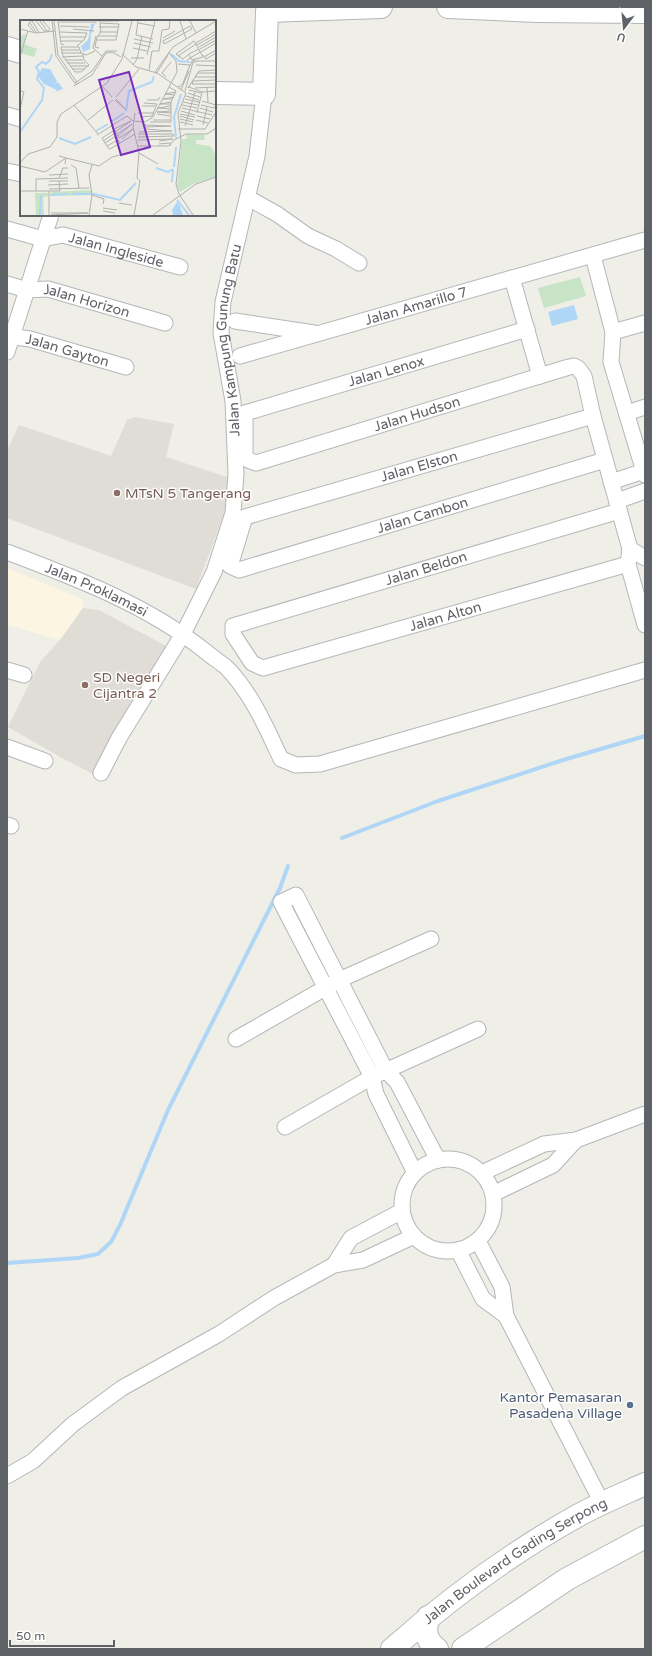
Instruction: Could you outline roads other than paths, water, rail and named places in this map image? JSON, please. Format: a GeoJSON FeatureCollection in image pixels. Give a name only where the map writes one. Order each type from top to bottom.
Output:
{"type":"FeatureCollection","features":[{"type":"Feature","properties":{"kind":"main road"},"geometry":{"type":"LineString","coordinates":[[216,92],[264,94],[266,9],[381,7]]}},
{"type":"Feature","properties":{"kind":"main road"},"geometry":{"type":"LineString","coordinates":[[448,7],[537,11],[645,12]]}},
{"type":"Feature","properties":{"kind":"main road"},"geometry":{"type":"LineString","coordinates":[[7,48],[20,52]]}},
{"type":"Feature","properties":{"kind":"main road","name":"Jalan Boulevard Gading Serpong"},"geometry":{"type":"LineString","coordinates":[[392,1649],[428,1617],[502,1563],[573,1519],[602,1503],[645,1484]]}},
{"type":"Feature","properties":{"kind":"main road"},"geometry":{"type":"LineString","coordinates":[[463,1649],[567,1579],[645,1536]]}},
{"type":"Feature","properties":{"kind":"main road"},"geometry":{"type":"LineString","coordinates":[[428,1617],[426,1629],[427,1638],[437,1649]]}},
{"type":"Feature","properties":{"kind":"street","name":"Jalan Kampung Gunung Batu"},"geometry":{"type":"LineString","coordinates":[[101,773],[119,738],[183,634],[214,572],[233,513],[236,474],[233,401],[221,333],[223,302],[257,156],[264,94]]}},
{"type":"Feature","properties":{"kind":"street"},"geometry":{"type":"LineString","coordinates":[[7,115],[20,119]]}},
{"type":"Feature","properties":{"kind":"street"},"geometry":{"type":"LineString","coordinates":[[7,171],[20,174]]}},
{"type":"Feature","properties":{"kind":"street"},"geometry":{"type":"LineString","coordinates":[[248,198],[277,214],[308,236],[336,249],[359,263]]}},
{"type":"Feature","properties":{"kind":"street"},"geometry":{"type":"LineString","coordinates":[[7,352],[9,337],[28,290],[51,216]]}},
{"type":"Feature","properties":{"kind":"street","name":"Jalan Ingleside"},"geometry":{"type":"LineString","coordinates":[[7,229],[43,239],[63,234],[180,267]]}},
{"type":"Feature","properties":{"kind":"street","name":"Jalan Amarillo 7"},"geometry":{"type":"LineString","coordinates":[[240,356],[645,240]]}},
{"type":"Feature","properties":{"kind":"street"},"geometry":{"type":"LineString","coordinates":[[593,256],[613,332],[611,362],[644,473],[611,482]]}},
{"type":"Feature","properties":{"kind":"street"},"geometry":{"type":"LineString","coordinates":[[512,278],[540,376]]}},
{"type":"Feature","properties":{"kind":"street","name":"Jalan Horizon"},"geometry":{"type":"LineString","coordinates":[[7,284],[28,290],[48,289],[165,323]]}},
{"type":"Feature","properties":{"kind":"street","name":"Jalan Amarillo 7"},"geometry":{"type":"LineString","coordinates":[[236,321],[320,334]]}},
{"type":"Feature","properties":{"kind":"street"},"geometry":{"type":"LineString","coordinates":[[613,332],[645,323]]}},
{"type":"Feature","properties":{"kind":"street","name":"Jalan Lenox"},"geometry":{"type":"LineString","coordinates":[[256,462],[248,460],[245,456],[245,413],[527,330]]}},
{"type":"Feature","properties":{"kind":"street","name":"Jalan Gayton"},"geometry":{"type":"LineString","coordinates":[[9,337],[30,338],[126,367]]}},
{"type":"Feature","properties":{"kind":"street","name":"Jalan Hudson"},"geometry":{"type":"LineString","coordinates":[[256,462],[574,366],[578,368],[584,376],[593,416]]}},
{"type":"Feature","properties":{"kind":"street"},"geometry":{"type":"LineString","coordinates":[[627,413],[645,408]]}},
{"type":"Feature","properties":{"kind":"street"},"geometry":{"type":"LineString","coordinates":[[593,416],[618,506],[645,625]]}},
{"type":"Feature","properties":{"kind":"street","name":"Jalan Elston"},"geometry":{"type":"LineString","coordinates":[[239,570],[230,566],[245,517],[593,416]]}},
{"type":"Feature","properties":{"kind":"street","name":"Jalan Cambon"},"geometry":{"type":"LineString","coordinates":[[239,570],[605,460]]}},
{"type":"Feature","properties":{"kind":"street","name":"Jalan Beldon"},"geometry":{"type":"LineString","coordinates":[[263,668],[252,663],[233,634],[233,626],[618,506],[645,491]]}},
{"type":"Feature","properties":{"kind":"street","name":"Jalan Proklamasi"},"geometry":{"type":"LineString","coordinates":[[7,552],[58,571],[146,611],[183,634],[227,668],[256,706],[281,759],[296,765],[320,764],[645,670]]}},
{"type":"Feature","properties":{"kind":"street"},"geometry":{"type":"LineString","coordinates":[[629,556],[645,558]]}},
{"type":"Feature","properties":{"kind":"street","name":"Jalan Alton"},"geometry":{"type":"LineString","coordinates":[[263,668],[629,556]]}},
{"type":"Feature","properties":{"kind":"street"},"geometry":{"type":"LineString","coordinates":[[7,670],[24,675]]}},
{"type":"Feature","properties":{"kind":"street"},"geometry":{"type":"LineString","coordinates":[[7,747],[45,760]]}},
{"type":"Feature","properties":{"kind":"street"},"geometry":{"type":"LineString","coordinates":[[415,1173],[376,1094],[379,1074],[339,980],[296,895],[281,902],[325,988],[379,1074],[397,1082],[438,1160]]}},
{"type":"Feature","properties":{"kind":"street"},"geometry":{"type":"LineString","coordinates":[[236,1039],[339,980],[431,939]]}},
{"type":"Feature","properties":{"kind":"street"},"geometry":{"type":"LineString","coordinates":[[285,1127],[379,1074],[478,1028]]}},
{"type":"Feature","properties":{"kind":"street"},"geometry":{"type":"LineString","coordinates":[[482,1173],[544,1144],[576,1140],[645,1114]]}},
{"type":"Feature","properties":{"kind":"street"},"geometry":{"type":"LineString","coordinates":[[493,1194],[553,1166],[576,1140]]}},
{"type":"Feature","properties":{"kind":"street"},"geometry":{"type":"LineString","coordinates":[[452,1159],[466,1162],[482,1173],[489,1183],[493,1194],[494,1206],[492,1219],[487,1231],[478,1241],[458,1250],[444,1251],[431,1248],[414,1236],[406,1224],[402,1211],[403,1197],[407,1184],[415,1173],[425,1165],[438,1160],[452,1159]]}},
{"type":"Feature","properties":{"kind":"street"},"geometry":{"type":"LineString","coordinates":[[334,1265],[351,1238],[402,1211]]}},
{"type":"Feature","properties":{"kind":"street"},"geometry":{"type":"LineString","coordinates":[[7,1476],[33,1461],[73,1424],[122,1388],[219,1334],[274,1298],[334,1265],[364,1260],[414,1236]]}},
{"type":"Feature","properties":{"kind":"street"},"geometry":{"type":"LineString","coordinates":[[478,1241],[502,1287],[506,1316],[602,1503]]}},
{"type":"Feature","properties":{"kind":"street"},"geometry":{"type":"LineString","coordinates":[[458,1250],[484,1299],[506,1316]]}},
{"type":"Feature","properties":{"kind":"water"},"geometry":{"type":"Polygon","coordinates":[[[574,305],[578,319],[552,326],[548,312],[574,305]]]}},
{"type":"Feature","properties":{"kind":"waterway"},"geometry":{"type":"LineString","coordinates":[[342,838],[438,801],[563,760],[645,736]]}},
{"type":"Feature","properties":{"kind":"waterway"},"geometry":{"type":"LineString","coordinates":[[7,1263],[78,1258],[98,1254],[111,1242],[120,1225],[168,1110],[280,888],[288,866]]}},
{"type":"Feature","properties":{"kind":"place","name":"MTsN 5 Tangerang"},"geometry":{"type":"Point","coordinates":[117,493]}},
{"type":"Feature","properties":{"kind":"place","name":"SD Negeri Cijantra 2"},"geometry":{"type":"Point","coordinates":[85,685]}},
{"type":"Feature","properties":{"kind":"place","name":"Kantor Pemasaran Pasadena Village"},"geometry":{"type":"Point","coordinates":[630,1405]}}]}
